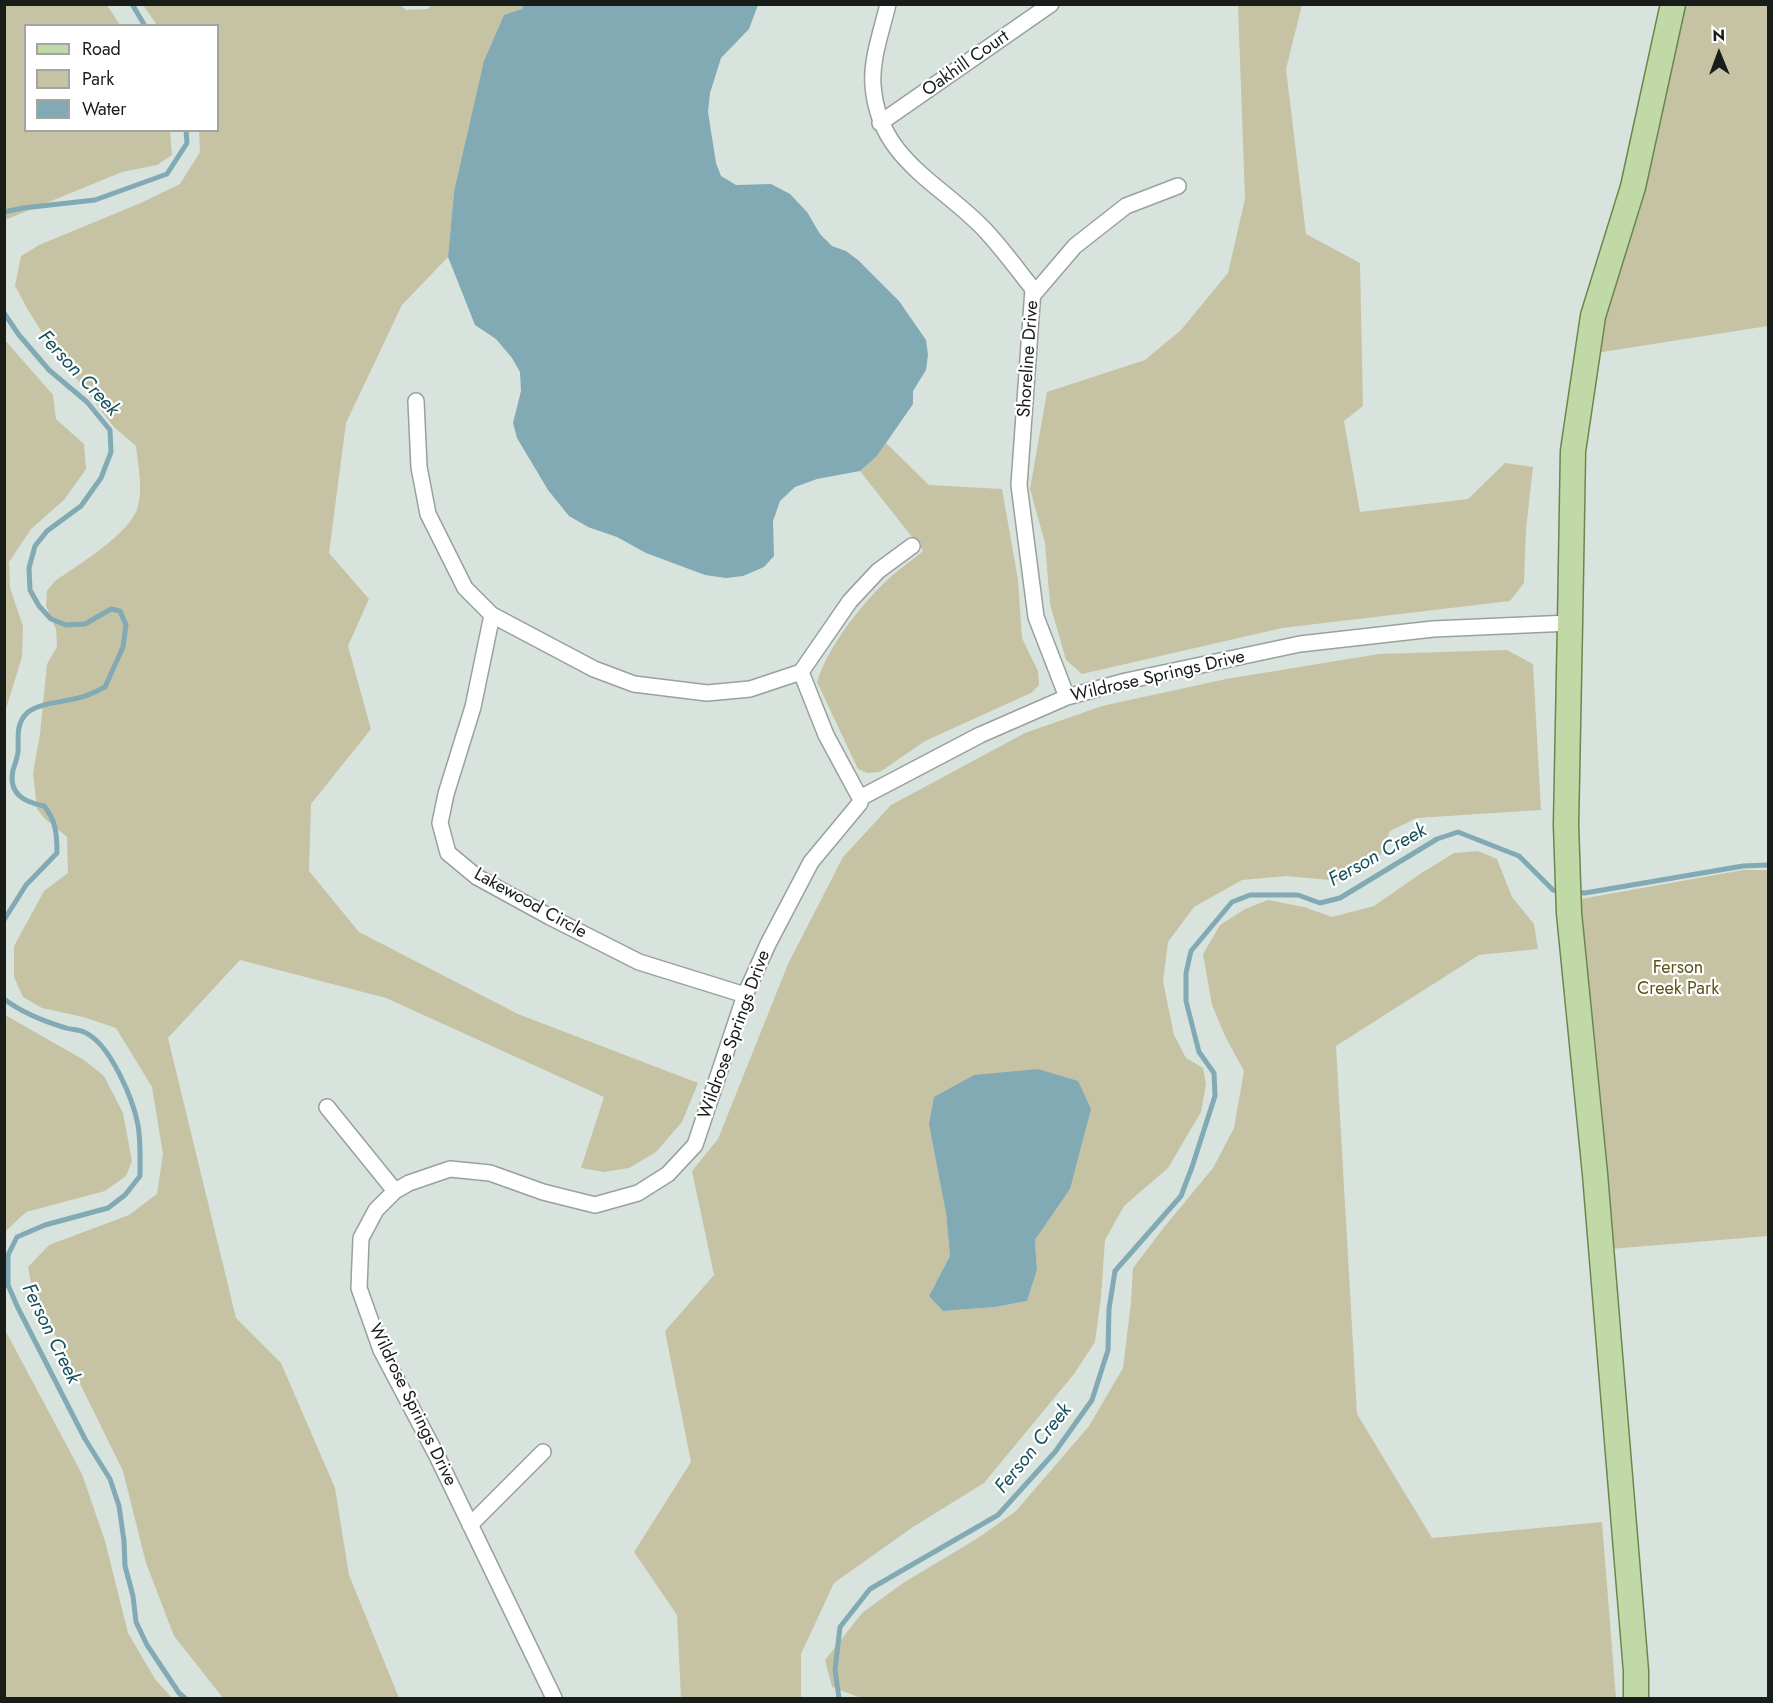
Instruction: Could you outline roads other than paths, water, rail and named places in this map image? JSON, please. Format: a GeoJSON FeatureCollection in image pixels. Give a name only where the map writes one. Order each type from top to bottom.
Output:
{"type":"FeatureCollection","features":[{"type":"Feature","properties":{"kind":"main road"},"geometry":{"type":"LineString","coordinates":[[1636,1698],[1636,1671],[1595,1174],[1569,913],[1567,860],[1570,623],[1574,451],[1593,316],[1633,187],[1673,4]]}},
{"type":"Feature","properties":{"kind":"street","name":"Shoreline Drive"},"geometry":{"type":"LineString","coordinates":[[888,4],[876,53],[873,84],[880,123],[903,158],[983,229],[1033,289],[1019,485],[1036,617],[1067,697]]}},
{"type":"Feature","properties":{"kind":"street","name":"Oakhill Court"},"geometry":{"type":"LineString","coordinates":[[880,123],[1051,4]]}},
{"type":"Feature","properties":{"kind":"street"},"geometry":{"type":"LineString","coordinates":[[1034,294],[1075,246],[1126,206],[1178,186]]}},
{"type":"Feature","properties":{"kind":"street"},"geometry":{"type":"LineString","coordinates":[[416,401],[419,468],[428,514],[465,588],[492,615],[594,669],[634,684],[707,693],[750,689],[801,672],[849,602],[878,571],[912,546]]}},
{"type":"Feature","properties":{"kind":"street","name":"Lakewood Circle"},"geometry":{"type":"LineString","coordinates":[[492,615],[473,707],[446,795],[440,823],[448,853],[477,877],[549,917],[639,962],[745,995]]}},
{"type":"Feature","properties":{"kind":"street","name":"Wildrose Springs Drive"},"geometry":{"type":"LineString","coordinates":[[554,1698],[381,1350],[359,1288],[361,1238],[376,1210],[395,1191],[409,1183],[450,1169],[490,1173],[543,1192],[596,1204],[638,1193],[668,1174],[695,1145],[745,995],[768,944],[811,862],[860,804],[860,798],[980,735],[1067,697],[1126,681],[1300,644],[1433,629],[1570,623]]}},
{"type":"Feature","properties":{"kind":"street"},"geometry":{"type":"LineString","coordinates":[[801,672],[826,735],[860,798]]}},
{"type":"Feature","properties":{"kind":"street"},"geometry":{"type":"LineString","coordinates":[[327,1107],[395,1191]]}},
{"type":"Feature","properties":{"kind":"street"},"geometry":{"type":"LineString","coordinates":[[470,1525],[543,1452]]}},
{"type":"Feature","properties":{"kind":"water"},"geometry":{"type":"Polygon","coordinates":[[[523,4],[758,5],[749,29],[721,58],[710,93],[708,112],[716,163],[721,176],[736,185],[771,184],[790,194],[807,212],[820,234],[832,246],[846,251],[858,260],[899,301],[926,340],[928,355],[926,370],[913,391],[913,404],[876,457],[860,471],[817,479],[795,487],[780,501],[773,521],[774,556],[764,567],[743,576],[726,578],[705,575],[646,553],[617,537],[588,527],[569,516],[548,490],[517,438],[513,423],[521,391],[520,372],[496,339],[475,325],[448,257],[454,192],[484,61],[504,15],[522,9],[523,4]]]}},
{"type":"Feature","properties":{"kind":"water"},"geometry":{"type":"Polygon","coordinates":[[[1038,1069],[1078,1081],[1091,1109],[1070,1189],[1035,1240],[1037,1270],[1027,1301],[995,1307],[943,1311],[929,1296],[950,1256],[946,1213],[929,1124],[934,1097],[974,1075],[1038,1069]]]}},
{"type":"Feature","properties":{"kind":"waterway","name":"Ferson Creek"},"geometry":{"type":"LineString","coordinates":[[132,4],[144,24]]}},
{"type":"Feature","properties":{"kind":"waterway","name":"Ferson Creek"},"geometry":{"type":"LineString","coordinates":[[4,212],[95,200],[167,174],[187,143],[186,132]]}},
{"type":"Feature","properties":{"kind":"waterway","name":"Ferson Creek"},"geometry":{"type":"LineString","coordinates":[[4,313],[19,335],[49,370],[87,402],[110,430],[111,452],[101,478],[81,506],[47,531],[35,546],[29,568],[30,590],[39,606],[51,619],[66,625],[85,624],[111,609],[120,611],[126,625],[123,647],[105,687],[78,698],[32,709],[21,722],[18,732],[17,759],[13,770],[13,785],[19,796],[44,806],[48,811],[55,828],[57,853],[26,885],[4,920]]}},
{"type":"Feature","properties":{"kind":"waterway","name":"Ferson Creek"},"geometry":{"type":"LineString","coordinates":[[839,1698],[835,1670],[840,1627],[870,1589],[998,1515],[1055,1452],[1092,1400],[1108,1350],[1109,1309],[1115,1271],[1181,1196],[1215,1096],[1214,1073],[1199,1052],[1186,1001],[1186,973],[1191,951],[1232,902],[1250,895],[1298,895],[1320,903],[1340,898],[1437,839],[1458,832],[1519,856],[1553,890],[1561,891]]}},
{"type":"Feature","properties":{"kind":"waterway","name":"Ferson Creek"},"geometry":{"type":"LineString","coordinates":[[1573,892],[1585,893],[1743,866],[1768,865]]}},
{"type":"Feature","properties":{"kind":"waterway","name":"Ferson Creek"},"geometry":{"type":"LineString","coordinates":[[4,999],[50,1023],[82,1031],[94,1038],[119,1073],[138,1125],[140,1176],[125,1195],[108,1208],[45,1225],[17,1237],[8,1255],[8,1285],[85,1439],[110,1479],[119,1506],[125,1566],[133,1596],[136,1622],[147,1645],[179,1693],[185,1698]]}},
{"type":"Feature","properties":{"kind":"park label","name":"Ferson Creek Park"},"geometry":{"type":"Point","coordinates":[1678,979]}}]}
